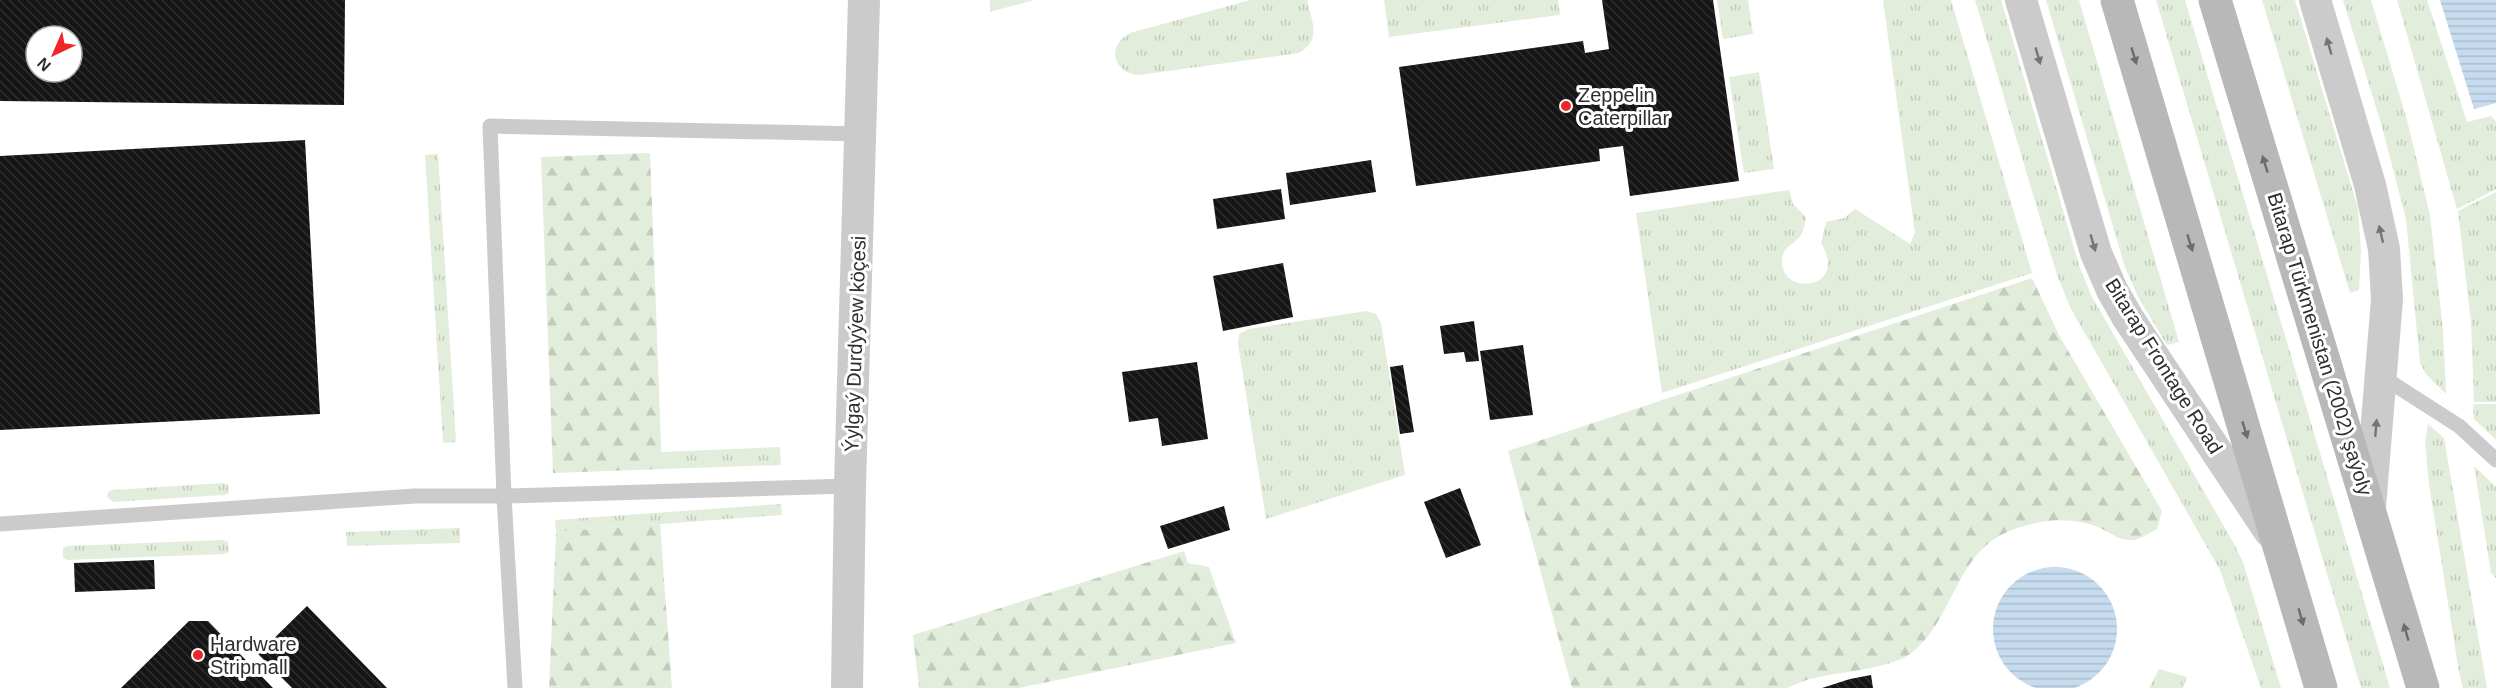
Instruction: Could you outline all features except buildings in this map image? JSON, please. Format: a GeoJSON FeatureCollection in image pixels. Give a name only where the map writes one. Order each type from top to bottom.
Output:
{"type":"FeatureCollection","features":[{"type":"Feature","properties":{"kind":"main road"},"geometry":{"type":"LineString","coordinates":[[2117,0],[2321,688]]}},
{"type":"Feature","properties":{"kind":"main road","name":"Bitarap Türkmenistan (2002) şaýoly"},"geometry":{"type":"LineString","coordinates":[[2215,0],[2423,688]]}},
{"type":"Feature","properties":{"kind":"street","name":"Ýylgaý Durdyýew köçesi"},"geometry":{"type":"LineString","coordinates":[[847,688],[850,486],[864,0]]}},
{"type":"Feature","properties":{"kind":"street","name":"Bitarap Frontage Road"},"geometry":{"type":"LineString","coordinates":[[2022,0],[2096,253],[2112,290],[2128,318],[2280,547]]}},
{"type":"Feature","properties":{"kind":"street"},"geometry":{"type":"LineString","coordinates":[[2315,0],[2370,185],[2384,249],[2386,299],[2370,507]]}},
{"type":"Feature","properties":{"kind":"lane"},"geometry":{"type":"LineString","coordinates":[[515,688],[504,496],[490,126],[861,134]]}},
{"type":"Feature","properties":{"kind":"lane"},"geometry":{"type":"LineString","coordinates":[[2381,376],[2459,426],[2496,460]]}},
{"type":"Feature","properties":{"kind":"lane"},"geometry":{"type":"LineString","coordinates":[[0,524],[415,496],[504,496],[850,486]]}},
{"type":"Feature","properties":{"kind":"green space"},"geometry":{"type":"Polygon","coordinates":[[[990,0],[1034,0],[990,12],[990,0]]]}},
{"type":"Feature","properties":{"kind":"green space"},"geometry":{"type":"Polygon","coordinates":[[[1250,0],[1307,0],[1314,30],[1311,42],[1299,53],[1139,75],[1130,73],[1118,64],[1115,51],[1122,38],[1130,33],[1250,0]]]}},
{"type":"Feature","properties":{"kind":"green space"},"geometry":{"type":"Polygon","coordinates":[[[1384,0],[1558,0],[1560,15],[1389,37],[1384,0]]]}},
{"type":"Feature","properties":{"kind":"green space"},"geometry":{"type":"Polygon","coordinates":[[[1717,0],[1748,0],[1753,34],[1723,39],[1717,0]]]}},
{"type":"Feature","properties":{"kind":"green space"},"geometry":{"type":"Polygon","coordinates":[[[1883,0],[1951,0],[2032,273],[1662,393],[1636,213],[1789,190],[1793,204],[1806,217],[1801,235],[1786,249],[1782,260],[1784,272],[1791,280],[1801,283],[1812,283],[1821,279],[1827,270],[1828,258],[1821,243],[1826,222],[1844,218],[1855,209],[1910,244],[1915,233],[1883,0]]]}},
{"type":"Feature","properties":{"kind":"green space"},"geometry":{"type":"Polygon","coordinates":[[[1975,0],[2001,0],[2079,265],[2091,295],[2243,562],[2281,688],[2261,688],[2220,570],[2070,307],[2057,275],[1975,0]]]}},
{"type":"Feature","properties":{"kind":"green space"},"geometry":{"type":"Polygon","coordinates":[[[2046,0],[2079,0],[2179,342],[2167,345],[2138,297],[2125,267],[2046,0]]]}},
{"type":"Feature","properties":{"kind":"green space"},"geometry":{"type":"Polygon","coordinates":[[[2156,0],[2185,0],[2390,688],[2361,688],[2156,0]]]}},
{"type":"Feature","properties":{"kind":"green space"},"geometry":{"type":"Polygon","coordinates":[[[2262,0],[2295,0],[2358,208],[2361,251],[2359,290],[2350,293],[2262,0]]]}},
{"type":"Feature","properties":{"kind":"green space"},"geometry":{"type":"Polygon","coordinates":[[[2343,0],[2371,0],[2407,120],[2430,215],[2443,330],[2446,394],[2426,374],[2420,363],[2406,219],[2382,127],[2343,0]]]}},
{"type":"Feature","properties":{"kind":"green space"},"geometry":{"type":"Polygon","coordinates":[[[2397,0],[2427,0],[2467,122],[2491,116],[2496,121],[2496,189],[2457,209],[2397,0]]]}},
{"type":"Feature","properties":{"kind":"green space"},"geometry":{"type":"Polygon","coordinates":[[[1759,72],[1774,169],[1744,173],[1729,77],[1759,72]]]}},
{"type":"Feature","properties":{"kind":"green space"},"geometry":{"type":"Polygon","coordinates":[[[650,153],[662,469],[553,473],[541,157],[650,153]]]}},
{"type":"Feature","properties":{"kind":"green space"},"geometry":{"type":"Polygon","coordinates":[[[438,154],[456,442],[443,443],[425,155],[438,154]]]}},
{"type":"Feature","properties":{"kind":"green space"},"geometry":{"type":"Polygon","coordinates":[[[2496,192],[2496,402],[2474,402],[2471,323],[2458,211],[2496,192]]]}},
{"type":"Feature","properties":{"kind":"green space"},"geometry":{"type":"Polygon","coordinates":[[[2032,278],[2060,337],[2162,511],[2157,529],[2145,536],[2127,540],[2086,523],[2063,520],[2039,522],[2005,533],[1989,543],[1976,556],[1927,637],[1905,657],[1882,666],[1814,678],[1787,688],[1572,688],[1508,451],[2032,278]]]}},
{"type":"Feature","properties":{"kind":"green space"},"geometry":{"type":"Polygon","coordinates":[[[1366,311],[1376,314],[1381,323],[1405,475],[1266,519],[1238,344],[1239,334],[1249,329],[1366,311]]]}},
{"type":"Feature","properties":{"kind":"green space"},"geometry":{"type":"Polygon","coordinates":[[[2473,404],[2496,404],[2496,440],[2474,419],[2473,404]]]}},
{"type":"Feature","properties":{"kind":"green space"},"geometry":{"type":"Polygon","coordinates":[[[2428,424],[2444,438],[2487,688],[2463,688],[2459,672],[2429,484],[2425,443],[2428,424]]]}},
{"type":"Feature","properties":{"kind":"green space"},"geometry":{"type":"Polygon","coordinates":[[[780,447],[781,465],[662,469],[661,452],[780,447]]]}},
{"type":"Feature","properties":{"kind":"green space"},"geometry":{"type":"Polygon","coordinates":[[[2474,466],[2496,487],[2496,578],[2491,573],[2474,466]]]}},
{"type":"Feature","properties":{"kind":"green space"},"geometry":{"type":"Polygon","coordinates":[[[228,484],[229,493],[224,495],[113,502],[107,497],[108,492],[113,490],[228,484]]]}},
{"type":"Feature","properties":{"kind":"green space"},"geometry":{"type":"Polygon","coordinates":[[[781,504],[782,515],[556,532],[555,520],[781,504]]]}},
{"type":"Feature","properties":{"kind":"green space"},"geometry":{"type":"Polygon","coordinates":[[[660,524],[672,688],[549,688],[556,532],[660,524]]]}},
{"type":"Feature","properties":{"kind":"green space"},"geometry":{"type":"Polygon","coordinates":[[[460,528],[460,543],[347,546],[346,532],[460,528]]]}},
{"type":"Feature","properties":{"kind":"green space"},"geometry":{"type":"Polygon","coordinates":[[[223,540],[228,542],[229,552],[224,554],[68,560],[63,558],[63,548],[67,546],[223,540]]]}},
{"type":"Feature","properties":{"kind":"green space"},"geometry":{"type":"Polygon","coordinates":[[[1184,551],[1188,563],[1209,567],[1236,643],[1019,688],[919,688],[913,635],[1184,551]]]}},
{"type":"Feature","properties":{"kind":"green space"},"geometry":{"type":"Polygon","coordinates":[[[2159,669],[2187,677],[2183,688],[2149,688],[2159,669]]]}},
{"type":"Feature","properties":{"kind":"water"},"geometry":{"type":"Polygon","coordinates":[[[2440,0],[2496,0],[2496,103],[2474,109],[2440,0]]]}},
{"type":"Feature","properties":{"kind":"water"},"geometry":{"type":"Polygon","coordinates":[[[2055,567],[2079,572],[2099,585],[2112,605],[2117,629],[2112,653],[2099,673],[2079,686],[2055,691],[2031,686],[2011,673],[1998,653],[1993,629],[1998,605],[2011,585],[2031,572],[2055,567]]]}},
{"type":"Feature","properties":{"kind":"place","name":"Zeppelin Caterpillar"},"geometry":{"type":"Point","coordinates":[1566,106]}},
{"type":"Feature","properties":{"kind":"place","name":"Hardware Stripmall"},"geometry":{"type":"Point","coordinates":[198,655]}}]}
